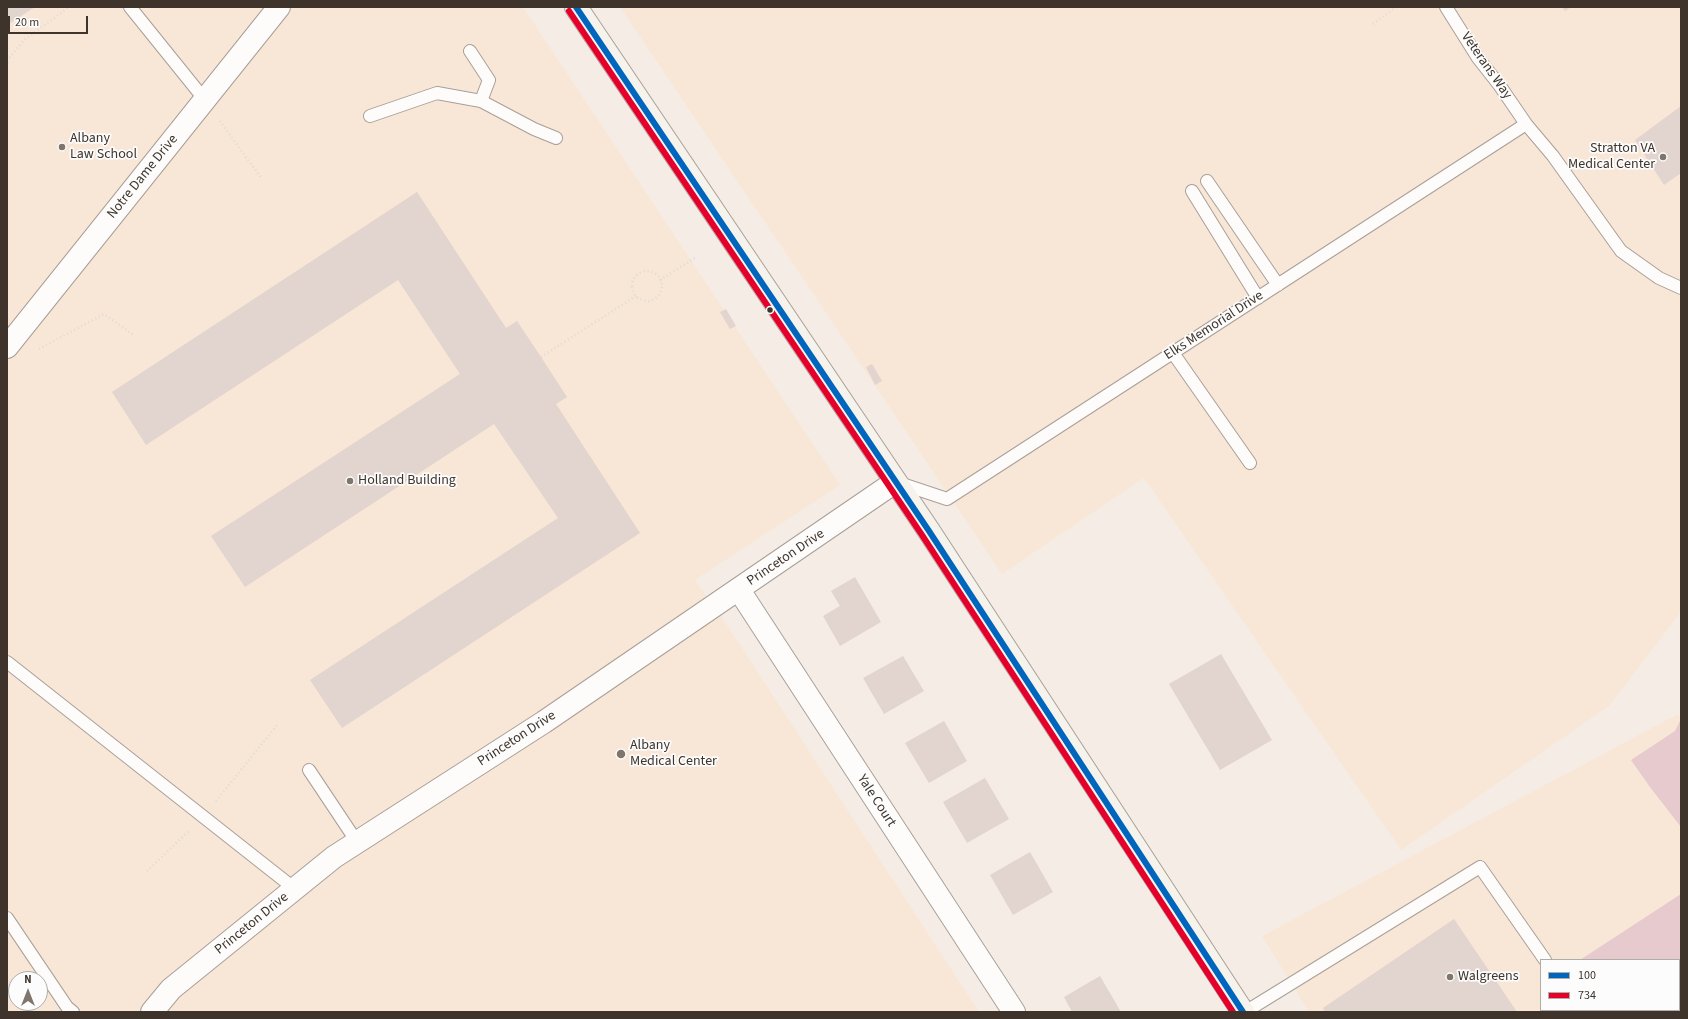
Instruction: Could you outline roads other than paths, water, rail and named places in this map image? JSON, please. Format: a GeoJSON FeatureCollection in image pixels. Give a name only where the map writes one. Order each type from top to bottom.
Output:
{"type":"FeatureCollection","features":[{"type":"Feature","properties":{"kind":"street","name":"Notre Dame Drive"},"geometry":{"type":"LineString","coordinates":[[9,341],[279,7]]}},
{"type":"Feature","properties":{"kind":"street"},"geometry":{"type":"LineString","coordinates":[[576,7],[895,482],[1244,1012]]}},
{"type":"Feature","properties":{"kind":"street","name":"Princeton Drive"},"geometry":{"type":"LineString","coordinates":[[152,1012],[171,989],[334,857],[538,726],[895,482]]}},
{"type":"Feature","properties":{"kind":"street","name":"Yale Court"},"geometry":{"type":"LineString","coordinates":[[739,590],[1014,1012]]}},
{"type":"Feature","properties":{"kind":"lane"},"geometry":{"type":"LineString","coordinates":[[130,7],[205,100]]}},
{"type":"Feature","properties":{"kind":"lane","name":"Veterans Way"},"geometry":{"type":"LineString","coordinates":[[1446,7],[1478,58],[1500,86],[1526,124],[1553,156],[1620,251],[1659,278],[1681,288]]}},
{"type":"Feature","properties":{"kind":"lane"},"geometry":{"type":"LineString","coordinates":[[470,51],[489,80],[481,101]]}},
{"type":"Feature","properties":{"kind":"lane"},"geometry":{"type":"LineString","coordinates":[[370,116],[437,93],[481,101],[534,129],[556,138]]}},
{"type":"Feature","properties":{"kind":"lane","name":"Elks Memorial Drive"},"geometry":{"type":"LineString","coordinates":[[895,482],[947,499],[1526,124]]}},
{"type":"Feature","properties":{"kind":"lane"},"geometry":{"type":"LineString","coordinates":[[1207,181],[1278,285]]}},
{"type":"Feature","properties":{"kind":"lane"},"geometry":{"type":"LineString","coordinates":[[1192,191],[1258,298]]}},
{"type":"Feature","properties":{"kind":"lane"},"geometry":{"type":"LineString","coordinates":[[1173,352],[1250,463]]}},
{"type":"Feature","properties":{"kind":"lane"},"geometry":{"type":"LineString","coordinates":[[7,662],[295,889]]}},
{"type":"Feature","properties":{"kind":"lane"},"geometry":{"type":"LineString","coordinates":[[309,770],[357,842]]}},
{"type":"Feature","properties":{"kind":"lane"},"geometry":{"type":"LineString","coordinates":[[1244,1012],[1480,868],[1544,959]]}},
{"type":"Feature","properties":{"kind":"lane"},"geometry":{"type":"LineString","coordinates":[[7,918],[67,1007],[73,1012]]}},
{"type":"Feature","properties":{"kind":"place","name":"Albany Law School"},"geometry":{"type":"Point","coordinates":[62,147]}},
{"type":"Feature","properties":{"kind":"place","name":"Stratton VA Medical Center"},"geometry":{"type":"Point","coordinates":[1663,157]}},
{"type":"Feature","properties":{"kind":"place","name":"Holland Building"},"geometry":{"type":"Point","coordinates":[350,481]}},
{"type":"Feature","properties":{"kind":"place","name":"Albany Medical Center"},"geometry":{"type":"Point","coordinates":[621,754]}},
{"type":"Feature","properties":{"kind":"place","name":"Walgreens"},"geometry":{"type":"Point","coordinates":[1450,977]}}]}
